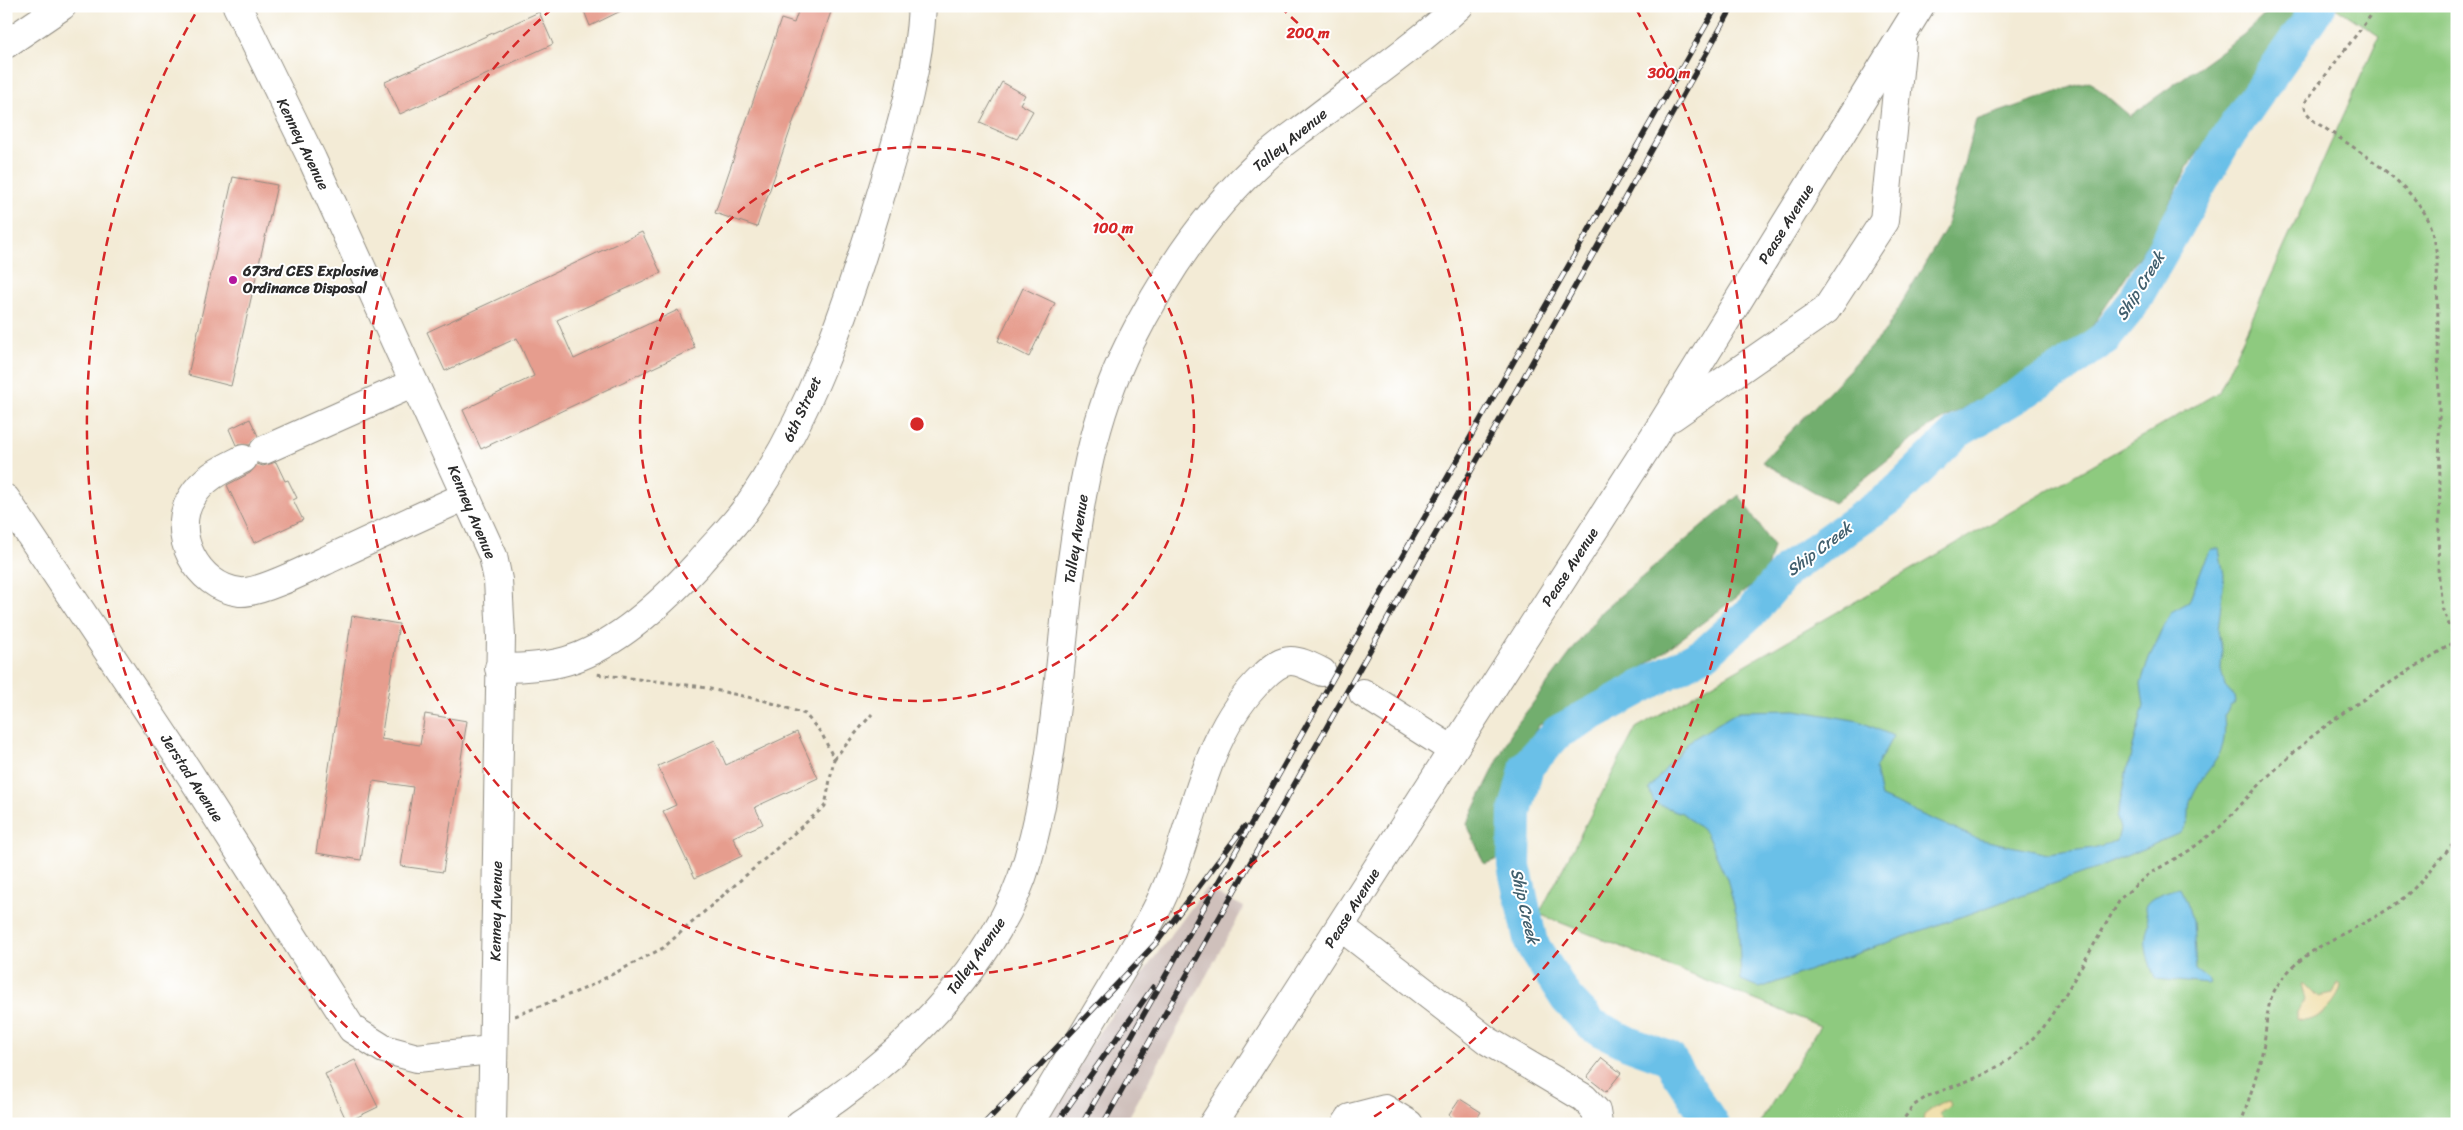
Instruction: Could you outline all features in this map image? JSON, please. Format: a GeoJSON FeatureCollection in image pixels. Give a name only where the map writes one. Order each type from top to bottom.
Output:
{"type":"FeatureCollection","features":[{"type":"Feature","properties":{"kind":"street"},"geometry":{"type":"LineString","coordinates":[[6,44],[62,6]]}},
{"type":"Feature","properties":{"kind":"street","name":"Kenney Avenue"},"geometry":{"type":"LineString","coordinates":[[237,6],[312,159],[493,556],[498,580],[501,637],[492,1124]]}},
{"type":"Feature","properties":{"kind":"street","name":"6th Street"},"geometry":{"type":"LineString","coordinates":[[499,668],[530,668],[566,661],[589,652],[614,637],[651,610],[685,578],[743,512],[785,445],[810,397],[842,317],[889,167],[914,69],[922,6]]}},
{"type":"Feature","properties":{"kind":"street","name":"Talley Avenue"},"geometry":{"type":"LineString","coordinates":[[800,1124],[837,1100],[884,1063],[924,1024],[966,974],[1001,923],[1016,893],[1027,861],[1043,794],[1076,532],[1088,466],[1106,400],[1128,348],[1160,288],[1190,244],[1225,199],[1265,157],[1459,6]]}},
{"type":"Feature","properties":{"kind":"street","name":"Pease Avenue"},"geometry":{"type":"LineString","coordinates":[[1213,1124],[1662,424],[1920,6]]}},
{"type":"Feature","properties":{"kind":"street"},"geometry":{"type":"LineString","coordinates":[[1662,424],[1826,310],[1884,221],[1902,36]]}},
{"type":"Feature","properties":{"kind":"street"},"geometry":{"type":"LineString","coordinates":[[414,383],[212,474],[192,497],[183,524],[187,546],[196,565],[216,585],[241,592],[276,583],[466,496]]}},
{"type":"Feature","properties":{"kind":"street","name":"Jerstad Avenue"},"geometry":{"type":"LineString","coordinates":[[6,499],[181,759],[352,1028],[384,1050],[417,1058],[493,1037]]}},
{"type":"Feature","properties":{"kind":"street"},"geometry":{"type":"LineString","coordinates":[[1030,1124],[1089,1027],[1160,903],[1174,869],[1201,781],[1221,734],[1242,701],[1282,661],[1296,659],[1322,672]]}},
{"type":"Feature","properties":{"kind":"street"},"geometry":{"type":"LineString","coordinates":[[1364,693],[1452,750]]}},
{"type":"Feature","properties":{"kind":"street"},"geometry":{"type":"LineString","coordinates":[[1341,927],[1488,1041],[1584,1098],[1596,1111],[1598,1124]]}},
{"type":"Feature","properties":{"kind":"street"},"geometry":{"type":"LineString","coordinates":[[1346,1124],[1350,1118],[1385,1109],[1409,1124]]}},
{"type":"Feature","properties":{"kind":"path"},"geometry":{"type":"LineString","coordinates":[[1900,1124],[1913,1106],[1928,1096],[1983,1075],[2009,1060],[2043,1028],[2122,898],[2150,874],[2190,850],[2219,828],[2265,780],[2310,738],[2347,710],[2456,641],[2442,608],[2438,569],[2440,487],[2437,255],[2432,228],[2419,206],[2392,177],[2314,121],[2306,113],[2304,104],[2378,6]]}},
{"type":"Feature","properties":{"kind":"path"},"geometry":{"type":"LineString","coordinates":[[566,661],[592,673],[696,686],[766,701],[805,714],[822,734],[834,759]]}},
{"type":"Feature","properties":{"kind":"path"},"geometry":{"type":"LineString","coordinates":[[493,1037],[663,948],[824,806],[834,759],[872,714]]}},
{"type":"Feature","properties":{"kind":"path"},"geometry":{"type":"LineString","coordinates":[[2241,1124],[2263,1045],[2270,1002],[2276,988],[2294,965],[2329,942],[2382,914],[2404,898],[2457,840]]}},
{"type":"Feature","properties":{"kind":"shaded area"},"geometry":{"type":"Polygon","coordinates":[[[1206,888],[1244,907],[1125,1124],[1031,1124],[1206,888]]]}},
{"type":"Feature","properties":{"kind":"green space"},"geometry":{"type":"Polygon","coordinates":[[[2274,6],[2307,6],[2188,166],[2156,231],[2080,345],[1927,428],[1834,503],[1762,462],[1884,333],[1946,228],[1976,120],[2089,81],[2130,116],[2243,35],[2274,6]]]}},
{"type":"Feature","properties":{"kind":"green space"},"geometry":{"type":"Polygon","coordinates":[[[2334,6],[2457,6],[2457,1124],[1759,1124],[1820,1026],[1539,914],[1636,728],[2219,392],[2379,36],[2334,6]]]}},
{"type":"Feature","properties":{"kind":"green space"},"geometry":{"type":"Polygon","coordinates":[[[1739,495],[1773,546],[1765,576],[1630,677],[1563,723],[1540,724],[1521,754],[1500,807],[1501,858],[1484,864],[1467,824],[1512,731],[1602,611],[1739,495]]]}},
{"type":"Feature","properties":{"kind":"sand"},"geometry":{"type":"Polygon","coordinates":[[[2338,983],[2341,985],[2340,991],[2325,1011],[2311,1020],[2297,1019],[2297,1012],[2306,999],[2302,984],[2305,984],[2318,997],[2332,994],[2338,983]]]}},
{"type":"Feature","properties":{"kind":"sand"},"geometry":{"type":"Polygon","coordinates":[[[1949,1101],[1951,1105],[1939,1114],[1947,1124],[1925,1124],[1923,1121],[1924,1115],[1939,1104],[1949,1101]]]}},
{"type":"Feature","properties":{"kind":"water"},"geometry":{"type":"Polygon","coordinates":[[[2212,549],[2219,549],[2224,575],[2218,631],[2222,651],[2221,669],[2225,686],[2235,697],[2236,703],[2230,706],[2224,716],[2225,731],[2220,753],[2192,797],[2189,819],[2185,828],[2180,833],[2098,868],[1760,988],[1741,980],[1738,919],[1727,879],[1706,833],[1682,813],[1654,803],[1649,789],[1688,742],[1739,711],[1796,710],[1859,721],[1893,736],[1875,769],[1881,797],[1978,839],[2048,854],[2093,848],[2117,841],[2120,829],[2117,818],[2126,773],[2144,706],[2141,684],[2149,658],[2171,612],[2189,602],[2204,563],[2212,549]]]}},
{"type":"Feature","properties":{"kind":"water"},"geometry":{"type":"Polygon","coordinates":[[[2180,888],[2193,921],[2196,970],[2208,979],[2210,983],[2207,984],[2155,979],[2148,959],[2146,938],[2149,924],[2145,910],[2146,904],[2160,895],[2180,888]]]}},
{"type":"Feature","properties":{"kind":"building"},"geometry":{"type":"Polygon","coordinates":[[[582,6],[631,6],[590,26],[582,6]]]}},
{"type":"Feature","properties":{"kind":"building"},"geometry":{"type":"Polygon","coordinates":[[[800,6],[833,6],[757,227],[715,213],[781,19],[794,23],[800,6]]]}},
{"type":"Feature","properties":{"kind":"building"},"geometry":{"type":"Polygon","coordinates":[[[539,12],[553,44],[400,114],[385,82],[539,12]]]}},
{"type":"Feature","properties":{"kind":"building"},"geometry":{"type":"Polygon","coordinates":[[[1002,82],[1025,95],[1020,104],[1033,111],[1017,139],[980,123],[1002,82]]]}},
{"type":"Feature","properties":{"kind":"building","name":"673rd CES Explosive Ordinance Disposal"},"geometry":{"type":"Polygon","coordinates":[[[233,177],[277,185],[231,386],[188,375],[233,177]]]}},
{"type":"Feature","properties":{"kind":"building"},"geometry":{"type":"Polygon","coordinates":[[[642,232],[661,273],[557,320],[574,359],[678,310],[695,348],[481,449],[463,410],[534,376],[517,338],[445,371],[427,332],[642,232]]]}},
{"type":"Feature","properties":{"kind":"building"},"geometry":{"type":"Polygon","coordinates":[[[1023,288],[1055,303],[1029,357],[998,341],[1023,288]]]}},
{"type":"Feature","properties":{"kind":"building"},"geometry":{"type":"Polygon","coordinates":[[[250,419],[258,436],[250,445],[236,445],[229,429],[250,419]]]}},
{"type":"Feature","properties":{"kind":"building"},"geometry":{"type":"Polygon","coordinates":[[[276,462],[285,481],[288,480],[297,498],[293,500],[303,520],[254,543],[227,485],[250,473],[257,464],[263,466],[276,462]]]}},
{"type":"Feature","properties":{"kind":"building"},"geometry":{"type":"Polygon","coordinates":[[[352,616],[399,624],[381,739],[420,745],[425,714],[467,721],[443,872],[401,866],[413,787],[373,781],[361,860],[316,853],[352,616]]]}},
{"type":"Feature","properties":{"kind":"building"},"geometry":{"type":"Polygon","coordinates":[[[797,732],[818,778],[755,807],[763,824],[733,837],[742,856],[695,878],[663,811],[676,805],[658,766],[715,740],[726,765],[797,732]]]}},
{"type":"Feature","properties":{"kind":"building"},"geometry":{"type":"Polygon","coordinates":[[[1602,1058],[1621,1073],[1606,1092],[1587,1077],[1602,1058]]]}},
{"type":"Feature","properties":{"kind":"building"},"geometry":{"type":"Polygon","coordinates":[[[355,1060],[378,1107],[347,1122],[325,1074],[355,1060]]]}},
{"type":"Feature","properties":{"kind":"building"},"geometry":{"type":"Polygon","coordinates":[[[1460,1099],[1481,1112],[1473,1124],[1461,1124],[1449,1115],[1460,1099]]]}},
{"type":"Feature","properties":{"kind":"waterway","name":"Ship Creek"},"geometry":{"type":"LineString","coordinates":[[1712,1124],[1669,1058],[1628,1043],[1592,1025],[1567,999],[1531,943],[1514,866],[1515,813],[1527,766],[1558,732],[1708,651],[1752,611],[1788,569],[1891,497],[1957,432],[2062,369],[2105,338],[2131,306],[2224,142],[2319,6]]}},
{"type":"Feature","properties":{"kind":"railway"},"geometry":{"type":"LineString","coordinates":[[1082,1124],[1371,611],[1717,6]]}},
{"type":"Feature","properties":{"kind":"railway"},"geometry":{"type":"LineString","coordinates":[[1103,1124],[1733,6]]}},
{"type":"Feature","properties":{"kind":"railway"},"geometry":{"type":"LineString","coordinates":[[984,1124],[1157,942],[1244,827]]}},
{"type":"Feature","properties":{"kind":"railway"},"geometry":{"type":"LineString","coordinates":[[1056,1124],[1153,987]]}},
{"type":"Feature","properties":{"kind":"place","name":"673rd CES Explosive Ordinance Disposal"},"geometry":{"type":"Point","coordinates":[233,280]}}]}
